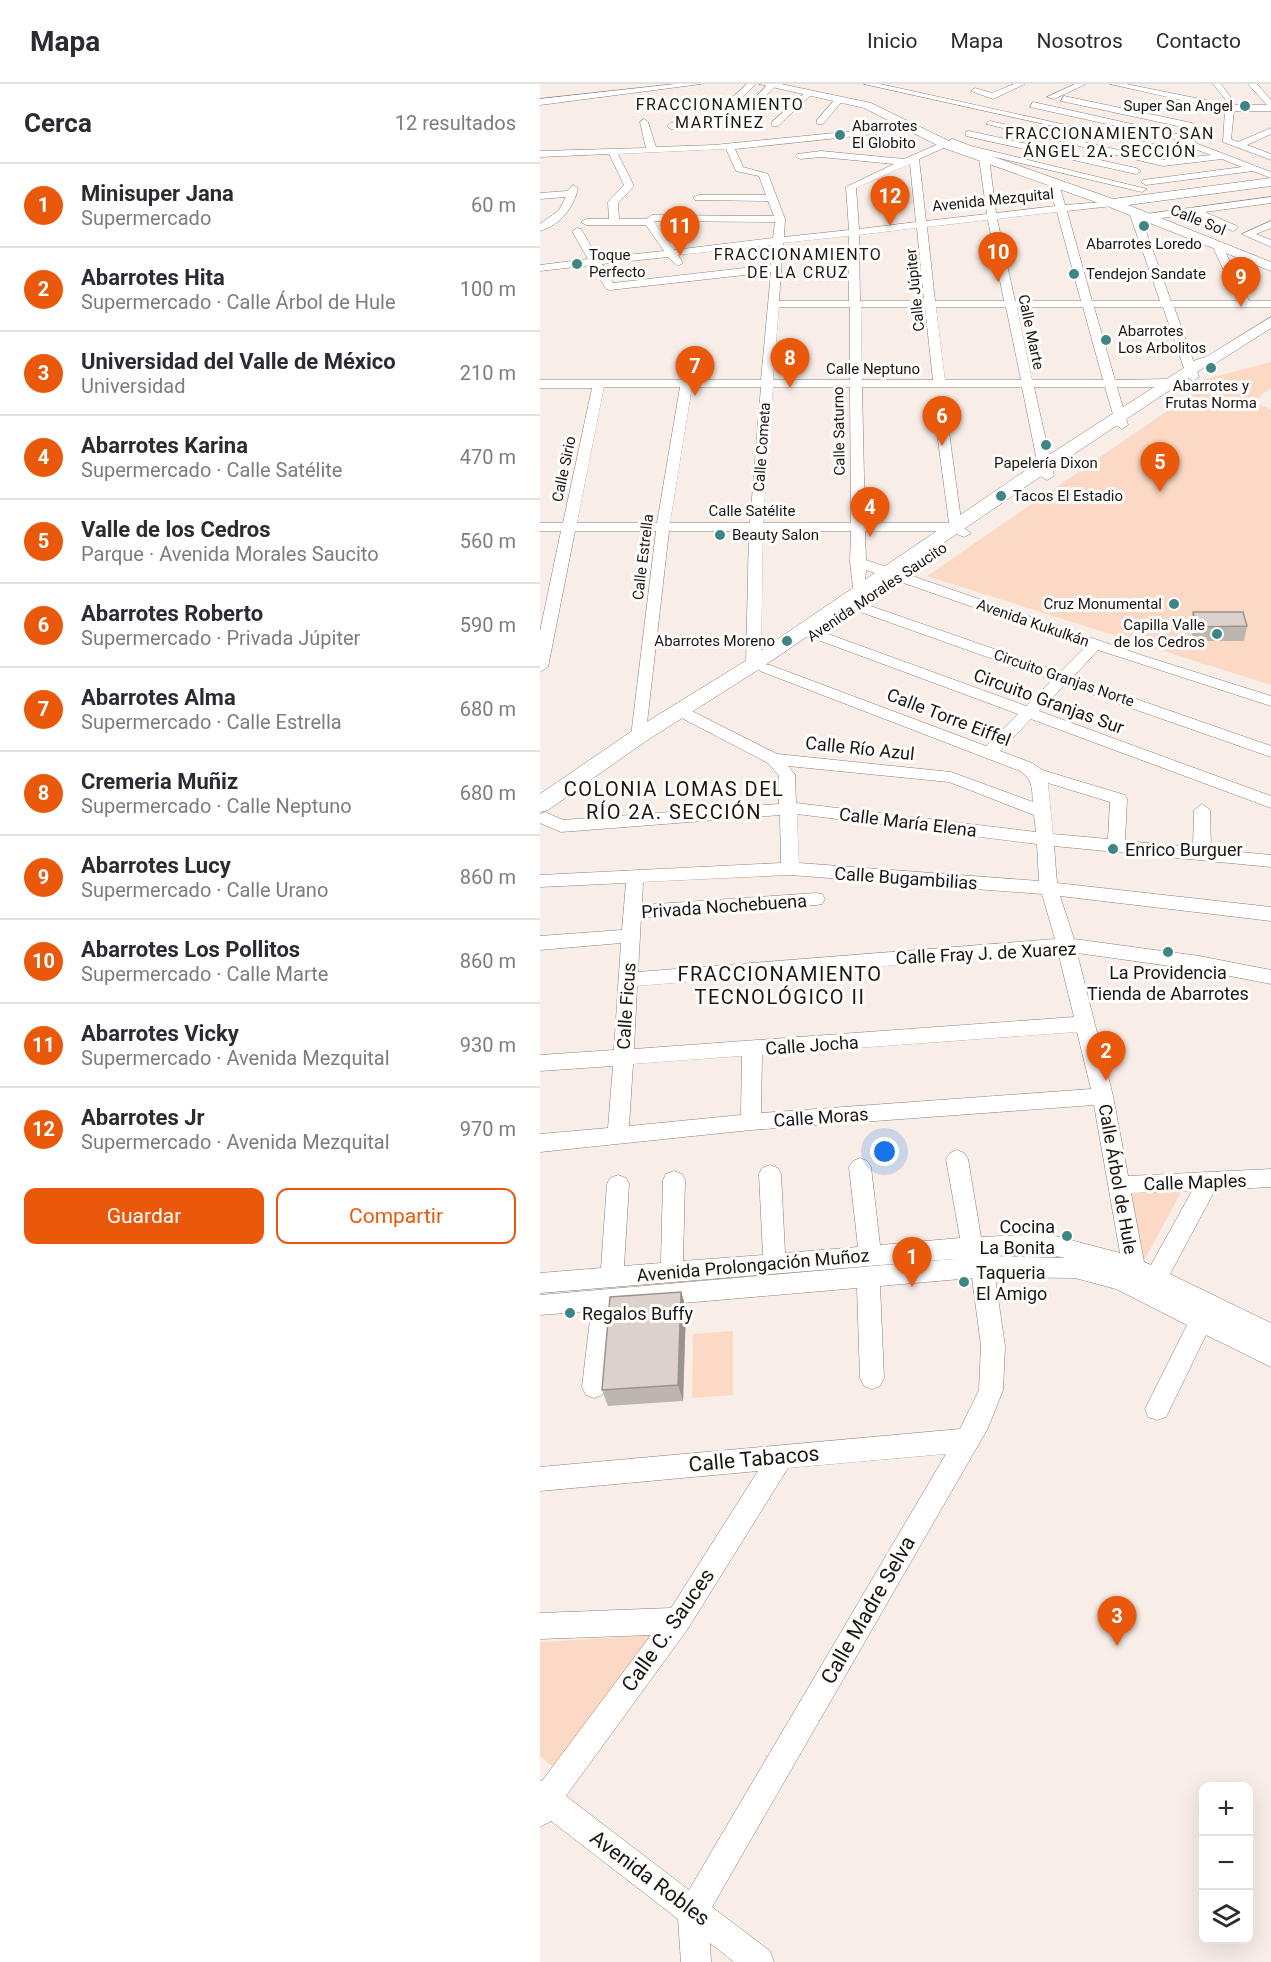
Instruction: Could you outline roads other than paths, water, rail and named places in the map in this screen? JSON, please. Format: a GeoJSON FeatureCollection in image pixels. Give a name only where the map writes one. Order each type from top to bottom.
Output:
{"type":"FeatureCollection","features":[{"type":"Feature","properties":{"kind":"main road","name":"Calle Sol"},"geometry":{"type":"LineString","coordinates":[[768,85],[867,105],[984,158],[1054,184],[1130,207],[1271,267]]}},
{"type":"Feature","properties":{"kind":"main road","name":"Avenida Mezquital"},"geometry":{"type":"LineString","coordinates":[[1130,207],[1268,186]]}},
{"type":"Feature","properties":{"kind":"main road","name":"Avenida Morales Saucito"},"geometry":{"type":"LineString","coordinates":[[1121,421],[1170,383],[1211,365],[1211,360],[1271,321]]}},
{"type":"Feature","properties":{"kind":"main road","name":"Avenida Morales Saucito"},"geometry":{"type":"LineString","coordinates":[[542,815],[685,714],[858,599],[957,528],[1191,374]]}},
{"type":"Feature","properties":{"kind":"main road","name":"Avenida Morales Saucito"},"geometry":{"type":"LineString","coordinates":[[760,666],[815,634],[858,599]]}},
{"type":"Feature","properties":{"kind":"main road","name":"Avenida Morales Saucito"},"geometry":{"type":"LineString","coordinates":[[542,815],[639,736],[685,714]]}},
{"type":"Feature","properties":{"kind":"street"},"geometry":{"type":"LineString","coordinates":[[540,102],[697,84]]}},
{"type":"Feature","properties":{"kind":"street"},"geometry":{"type":"LineString","coordinates":[[717,124],[716,117],[752,84]]}},
{"type":"Feature","properties":{"kind":"street"},"geometry":{"type":"LineString","coordinates":[[868,84],[1175,150]]}},
{"type":"Feature","properties":{"kind":"street"},"geometry":{"type":"LineString","coordinates":[[992,84],[975,91],[993,96],[1021,84]]}},
{"type":"Feature","properties":{"kind":"street"},"geometry":{"type":"LineString","coordinates":[[1114,84],[1204,100]]}},
{"type":"Feature","properties":{"kind":"street"},"geometry":{"type":"LineString","coordinates":[[1143,84],[1230,106],[1245,108],[1270,103]]}},
{"type":"Feature","properties":{"kind":"street"},"geometry":{"type":"LineString","coordinates":[[1203,84],[1218,86],[1230,106],[1226,140],[1270,156]]}},
{"type":"Feature","properties":{"kind":"street"},"geometry":{"type":"LineString","coordinates":[[1252,84],[1270,103]]}},
{"type":"Feature","properties":{"kind":"street"},"geometry":{"type":"LineString","coordinates":[[671,126],[735,122],[768,85]]}},
{"type":"Feature","properties":{"kind":"street","name":"Calle Saturno"},"geometry":{"type":"LineString","coordinates":[[858,599],[854,232],[851,187],[1072,88],[1083,87]]}},
{"type":"Feature","properties":{"kind":"street"},"geometry":{"type":"LineString","coordinates":[[775,124],[808,93]]}},
{"type":"Feature","properties":{"kind":"street"},"geometry":{"type":"LineString","coordinates":[[1053,97],[1192,126]]}},
{"type":"Feature","properties":{"kind":"street"},"geometry":{"type":"LineString","coordinates":[[820,122],[840,99]]}},
{"type":"Feature","properties":{"kind":"street"},"geometry":{"type":"LineString","coordinates":[[1130,207],[1142,186],[1187,139],[1204,100]]}},
{"type":"Feature","properties":{"kind":"street"},"geometry":{"type":"LineString","coordinates":[[1249,120],[1270,103]]}},
{"type":"Feature","properties":{"kind":"street"},"geometry":{"type":"LineString","coordinates":[[1033,105],[1187,139],[1195,146],[1271,175]]}},
{"type":"Feature","properties":{"kind":"street"},"geometry":{"type":"LineString","coordinates":[[644,122],[652,151]]}},
{"type":"Feature","properties":{"kind":"street"},"geometry":{"type":"LineString","coordinates":[[990,124],[1163,163],[1224,157]]}},
{"type":"Feature","properties":{"kind":"street"},"geometry":{"type":"LineString","coordinates":[[1048,165],[1115,124]]}},
{"type":"Feature","properties":{"kind":"street"},"geometry":{"type":"LineString","coordinates":[[1229,128],[1239,124]]}},
{"type":"Feature","properties":{"kind":"street"},"geometry":{"type":"LineString","coordinates":[[540,154],[729,146],[912,127]]}},
{"type":"Feature","properties":{"kind":"street"},"geometry":{"type":"LineString","coordinates":[[1238,145],[1271,131]]}},
{"type":"Feature","properties":{"kind":"street"},"geometry":{"type":"LineString","coordinates":[[969,134],[1154,175]]}},
{"type":"Feature","properties":{"kind":"street"},"geometry":{"type":"LineString","coordinates":[[949,143],[1142,186],[1252,169]]}},
{"type":"Feature","properties":{"kind":"street","name":"Calle Cometa"},"geometry":{"type":"LineString","coordinates":[[729,146],[739,169],[763,174],[780,219],[756,527],[760,666]]}},
{"type":"Feature","properties":{"kind":"street"},"geometry":{"type":"LineString","coordinates":[[612,152],[629,186],[612,202],[614,222]]}},
{"type":"Feature","properties":{"kind":"street"},"geometry":{"type":"LineString","coordinates":[[800,156],[821,154],[909,160]]}},
{"type":"Feature","properties":{"kind":"street","name":"Calle Marte"},"geometry":{"type":"LineString","coordinates":[[984,158],[992,217],[1045,471]]}},
{"type":"Feature","properties":{"kind":"street","name":"Calle Júpiter"},"geometry":{"type":"LineString","coordinates":[[909,160],[923,225],[939,384]]}},
{"type":"Feature","properties":{"kind":"street"},"geometry":{"type":"LineString","coordinates":[[1054,184],[1121,421]]}},
{"type":"Feature","properties":{"kind":"street"},"geometry":{"type":"LineString","coordinates":[[540,196],[573,191],[573,199],[567,207],[540,228]]}},
{"type":"Feature","properties":{"kind":"street"},"geometry":{"type":"LineString","coordinates":[[698,198],[771,198]]}},
{"type":"Feature","properties":{"kind":"street"},"geometry":{"type":"LineString","coordinates":[[1130,207],[1195,212],[1271,200]]}},
{"type":"Feature","properties":{"kind":"street"},"geometry":{"type":"LineString","coordinates":[[1130,207],[1191,374]]}},
{"type":"Feature","properties":{"kind":"street","name":"Avenida Mezquital"},"geometry":{"type":"LineString","coordinates":[[540,268],[1060,209],[1130,207]]}},
{"type":"Feature","properties":{"kind":"street"},"geometry":{"type":"LineString","coordinates":[[1195,212],[1233,228]]}},
{"type":"Feature","properties":{"kind":"street"},"geometry":{"type":"LineString","coordinates":[[586,222],[780,219]]}},
{"type":"Feature","properties":{"kind":"street"},"geometry":{"type":"LineString","coordinates":[[650,220],[673,253],[693,289]]}},
{"type":"Feature","properties":{"kind":"street"},"geometry":{"type":"LineString","coordinates":[[1271,224],[1247,234],[1271,244]]}},
{"type":"Feature","properties":{"kind":"street"},"geometry":{"type":"LineString","coordinates":[[577,231],[610,287],[776,268]]}},
{"type":"Feature","properties":{"kind":"street"},"geometry":{"type":"LineString","coordinates":[[1217,245],[1245,304]]}},
{"type":"Feature","properties":{"kind":"street"},"geometry":{"type":"LineString","coordinates":[[773,303],[1271,304]]}},
{"type":"Feature","properties":{"kind":"street","name":"Calle Neptuno"},"geometry":{"type":"LineString","coordinates":[[540,384],[1170,383]]}},
{"type":"Feature","properties":{"kind":"street","name":"Calle Sirio"},"geometry":{"type":"LineString","coordinates":[[540,667],[599,384]]}},
{"type":"Feature","properties":{"kind":"street","name":"Calle Estrella"},"geometry":{"type":"LineString","coordinates":[[639,736],[663,527],[687,384]]}},
{"type":"Feature","properties":{"kind":"street"},"geometry":{"type":"LineString","coordinates":[[942,425],[957,528]]}},
{"type":"Feature","properties":{"kind":"street","name":"Calle Satélite"},"geometry":{"type":"LineString","coordinates":[[540,527],[957,528]]}},
{"type":"Feature","properties":{"kind":"street"},"geometry":{"type":"LineString","coordinates":[[857,562],[892,575]]}},
{"type":"Feature","properties":{"kind":"street","name":"Avenida Kukulkán"},"geometry":{"type":"LineString","coordinates":[[892,575],[1271,701]]}},
{"type":"Feature","properties":{"kind":"street","name":"Circuito Granjas Norte"},"geometry":{"type":"LineString","coordinates":[[858,599],[1065,678],[1271,752]]}},
{"type":"Feature","properties":{"kind":"street","name":"Circuito Granjas Sur"},"geometry":{"type":"LineString","coordinates":[[815,634],[1271,802]]}},
{"type":"Feature","properties":{"kind":"street"},"geometry":{"type":"LineString","coordinates":[[989,753],[1096,644]]}},
{"type":"Feature","properties":{"kind":"street","name":"Calle Torre Eiffel"},"geometry":{"type":"LineString","coordinates":[[760,666],[1026,767],[1036,774],[1119,799],[1116,846]]}},
{"type":"Feature","properties":{"kind":"street","name":"Calle Río Azul"},"geometry":{"type":"LineString","coordinates":[[685,714],[774,759],[951,777],[1041,811]]}},
{"type":"Feature","properties":{"kind":"street"},"geometry":{"type":"LineString","coordinates":[[774,759],[787,775],[790,809],[789,869]]}},
{"type":"Feature","properties":{"kind":"street","name":"Calle Árbol de Hule"},"geometry":{"type":"LineString","coordinates":[[1036,774],[1040,783],[1049,888],[1066,945],[1102,1096],[1134,1268]]}},
{"type":"Feature","properties":{"kind":"street","name":"Calle María Elena"},"geometry":{"type":"LineString","coordinates":[[542,815],[561,826],[790,809],[1046,839],[1271,861]]}},
{"type":"Feature","properties":{"kind":"street"},"geometry":{"type":"LineString","coordinates":[[1202,810],[1202,854]]}},
{"type":"Feature","properties":{"kind":"street","name":"Calle Bugambilias"},"geometry":{"type":"LineString","coordinates":[[540,881],[789,869],[1049,888],[1271,914]]}},
{"type":"Feature","properties":{"kind":"street","name":"Calle Ficus"},"geometry":{"type":"LineString","coordinates":[[618,1136],[635,875]]}},
{"type":"Feature","properties":{"kind":"street","name":"Privada Nochebuena"},"geometry":{"type":"LineString","coordinates":[[632,912],[816,899]]}},
{"type":"Feature","properties":{"kind":"street"},"geometry":{"type":"LineString","coordinates":[[540,943],[631,936]]}},
{"type":"Feature","properties":{"kind":"street","name":"Calle Fray J. de Xuarez"},"geometry":{"type":"LineString","coordinates":[[628,980],[1066,945],[1199,963],[1271,977]]}},
{"type":"Feature","properties":{"kind":"street","name":"Calle Jocha"},"geometry":{"type":"LineString","coordinates":[[540,1063],[1083,1024]]}},
{"type":"Feature","properties":{"kind":"street"},"geometry":{"type":"LineString","coordinates":[[751,1122],[752,1049]]}},
{"type":"Feature","properties":{"kind":"street","name":"Calle Moras"},"geometry":{"type":"LineString","coordinates":[[540,1143],[751,1122],[1102,1096]]}},
{"type":"Feature","properties":{"kind":"street","name":"Calle Madre Selva"},"geometry":{"type":"LineString","coordinates":[[693,1911],[979,1420],[992,1390],[993,1346],[957,1159]]}},
{"type":"Feature","properties":{"kind":"street"},"geometry":{"type":"LineString","coordinates":[[861,1167],[869,1266],[872,1378]]}},
{"type":"Feature","properties":{"kind":"street"},"geometry":{"type":"LineString","coordinates":[[770,1174],[774,1263]]}},
{"type":"Feature","properties":{"kind":"street","name":"Calle Maples"},"geometry":{"type":"LineString","coordinates":[[1118,1185],[1271,1178]]}},
{"type":"Feature","properties":{"kind":"street"},"geometry":{"type":"LineString","coordinates":[[672,1270],[674,1180]]}},
{"type":"Feature","properties":{"kind":"street"},"geometry":{"type":"LineString","coordinates":[[1157,1277],[1208,1182]]}},
{"type":"Feature","properties":{"kind":"street"},"geometry":{"type":"LineString","coordinates":[[612,1277],[618,1184]]}},
{"type":"Feature","properties":{"kind":"street","name":"Avenida Prolongación Muñoz"},"geometry":{"type":"LineString","coordinates":[[540,1305],[869,1266],[977,1257],[1048,1244],[1105,1257],[1157,1277],[1271,1334]]}},
{"type":"Feature","properties":{"kind":"street","name":"Avenida Prolongación Muñoz"},"geometry":{"type":"LineString","coordinates":[[977,1257],[1075,1268],[1121,1280],[1271,1356]]}},
{"type":"Feature","properties":{"kind":"street","name":"Avenida Prolongación Muñoz"},"geometry":{"type":"LineString","coordinates":[[540,1283],[774,1263],[869,1266]]}},
{"type":"Feature","properties":{"kind":"street"},"geometry":{"type":"LineString","coordinates":[[594,1388],[604,1299]]}},
{"type":"Feature","properties":{"kind":"street"},"geometry":{"type":"LineString","coordinates":[[1157,1409],[1201,1321]]}},
{"type":"Feature","properties":{"kind":"street","name":"Calle Tabacos"},"geometry":{"type":"LineString","coordinates":[[540,1479],[967,1440]]}},
{"type":"Feature","properties":{"kind":"street","name":"Calle C. Sauces"},"geometry":{"type":"LineString","coordinates":[[542,1802],[678,1621],[782,1456]]}},
{"type":"Feature","properties":{"kind":"street"},"geometry":{"type":"LineString","coordinates":[[540,1626],[678,1621]]}},
{"type":"Feature","properties":{"kind":"street","name":"Avenida Robles"},"geometry":{"type":"LineString","coordinates":[[542,1802],[693,1911],[759,1962]]}},
{"type":"Feature","properties":{"kind":"street"},"geometry":{"type":"LineString","coordinates":[[693,1911],[696,1962]]}},
{"type":"Feature","properties":{"kind":"place","name":"Super San Angel"},"geometry":{"type":"Point","coordinates":[1245,106]}},
{"type":"Feature","properties":{"kind":"place","name":"Abarrotes El Globito"},"geometry":{"type":"Point","coordinates":[840,135]}},
{"type":"Feature","properties":{"kind":"place","name":"Abarrotes Jr"},"geometry":{"type":"Point","coordinates":[890,226]}},
{"type":"Feature","properties":{"kind":"place","name":"Abarrotes Loredo"},"geometry":{"type":"Point","coordinates":[1144,226]}},
{"type":"Feature","properties":{"kind":"place","name":"Abarrotes Vicky"},"geometry":{"type":"Point","coordinates":[680,256]}},
{"type":"Feature","properties":{"kind":"place","name":"Toque Perfecto"},"geometry":{"type":"Point","coordinates":[577,264]}},
{"type":"Feature","properties":{"kind":"place","name":"Tendejon Sandate"},"geometry":{"type":"Point","coordinates":[1074,274]}},
{"type":"Feature","properties":{"kind":"place","name":"Abarrotes Los Pollitos"},"geometry":{"type":"Point","coordinates":[998,282]}},
{"type":"Feature","properties":{"kind":"place","name":"Abarrotes Lucy"},"geometry":{"type":"Point","coordinates":[1241,307]}},
{"type":"Feature","properties":{"kind":"place","name":"Abarrotes Los Arbolitos"},"geometry":{"type":"Point","coordinates":[1106,340]}},
{"type":"Feature","properties":{"kind":"place","name":"Abarrotes y Frutas Norma"},"geometry":{"type":"Point","coordinates":[1211,368]}},
{"type":"Feature","properties":{"kind":"place","name":"Cremeria Muñiz"},"geometry":{"type":"Point","coordinates":[790,388]}},
{"type":"Feature","properties":{"kind":"place","name":"Abarrotes Alma"},"geometry":{"type":"Point","coordinates":[695,396]}},
{"type":"Feature","properties":{"kind":"place","name":"Papelería Dixon"},"geometry":{"type":"Point","coordinates":[1046,445]}},
{"type":"Feature","properties":{"kind":"place","name":"Abarrotes Roberto"},"geometry":{"type":"Point","coordinates":[942,446]}},
{"type":"Feature","properties":{"kind":"place","name":"Valle de los Cedros"},"geometry":{"type":"Point","coordinates":[1160,492]}},
{"type":"Feature","properties":{"kind":"place","name":"Tacos El Estadio"},"geometry":{"type":"Point","coordinates":[1001,496]}},
{"type":"Feature","properties":{"kind":"place","name":"Beauty Salon"},"geometry":{"type":"Point","coordinates":[720,535]}},
{"type":"Feature","properties":{"kind":"place","name":"Abarrotes Karina"},"geometry":{"type":"Point","coordinates":[870,537]}},
{"type":"Feature","properties":{"kind":"place","name":"Cruz Monumental"},"geometry":{"type":"Point","coordinates":[1174,604]}},
{"type":"Feature","properties":{"kind":"place","name":"Capilla Valle de los Cedros"},"geometry":{"type":"Point","coordinates":[1217,634]}},
{"type":"Feature","properties":{"kind":"place","name":"Abarrotes Moreno"},"geometry":{"type":"Point","coordinates":[787,641]}},
{"type":"Feature","properties":{"kind":"place","name":"Enrico Burguer"},"geometry":{"type":"Point","coordinates":[1113,849]}},
{"type":"Feature","properties":{"kind":"place","name":"La Providencia Tienda de Abarrotes"},"geometry":{"type":"Point","coordinates":[1168,952]}},
{"type":"Feature","properties":{"kind":"place","name":"Abarrotes Hita"},"geometry":{"type":"Point","coordinates":[1106,1081]}},
{"type":"Feature","properties":{"kind":"place","name":"Cocina La Bonita"},"geometry":{"type":"Point","coordinates":[1067,1236]}},
{"type":"Feature","properties":{"kind":"place","name":"Taqueria El Amigo"},"geometry":{"type":"Point","coordinates":[964,1282]}},
{"type":"Feature","properties":{"kind":"place","name":"Minisuper Jana"},"geometry":{"type":"Point","coordinates":[912,1287]}},
{"type":"Feature","properties":{"kind":"place","name":"Regalos Buffy"},"geometry":{"type":"Point","coordinates":[570,1313]}},
{"type":"Feature","properties":{"kind":"place","name":"Universidad del Valle de México"},"geometry":{"type":"Point","coordinates":[1117,1646]}},
{"type":"Feature","properties":{"kind":"district","name":"FRACCIONAMIENTO MARTÍNEZ"},"geometry":{"type":"Point","coordinates":[720,113]}},
{"type":"Feature","properties":{"kind":"district","name":"FRACCIONAMIENTO SAN ÁNGEL 2A. SECCIÓN"},"geometry":{"type":"Point","coordinates":[1110,142]}},
{"type":"Feature","properties":{"kind":"district","name":"FRACCIONAMIENTO DE LA CRUZ"},"geometry":{"type":"Point","coordinates":[798,263]}},
{"type":"Feature","properties":{"kind":"district","name":"COLONIA LOMAS DEL RÍO 2A. SECCIÓN"},"geometry":{"type":"Point","coordinates":[674,800]}},
{"type":"Feature","properties":{"kind":"district","name":"FRACCIONAMIENTO TECNOLÓGICO II"},"geometry":{"type":"Point","coordinates":[780,986]}}]}
